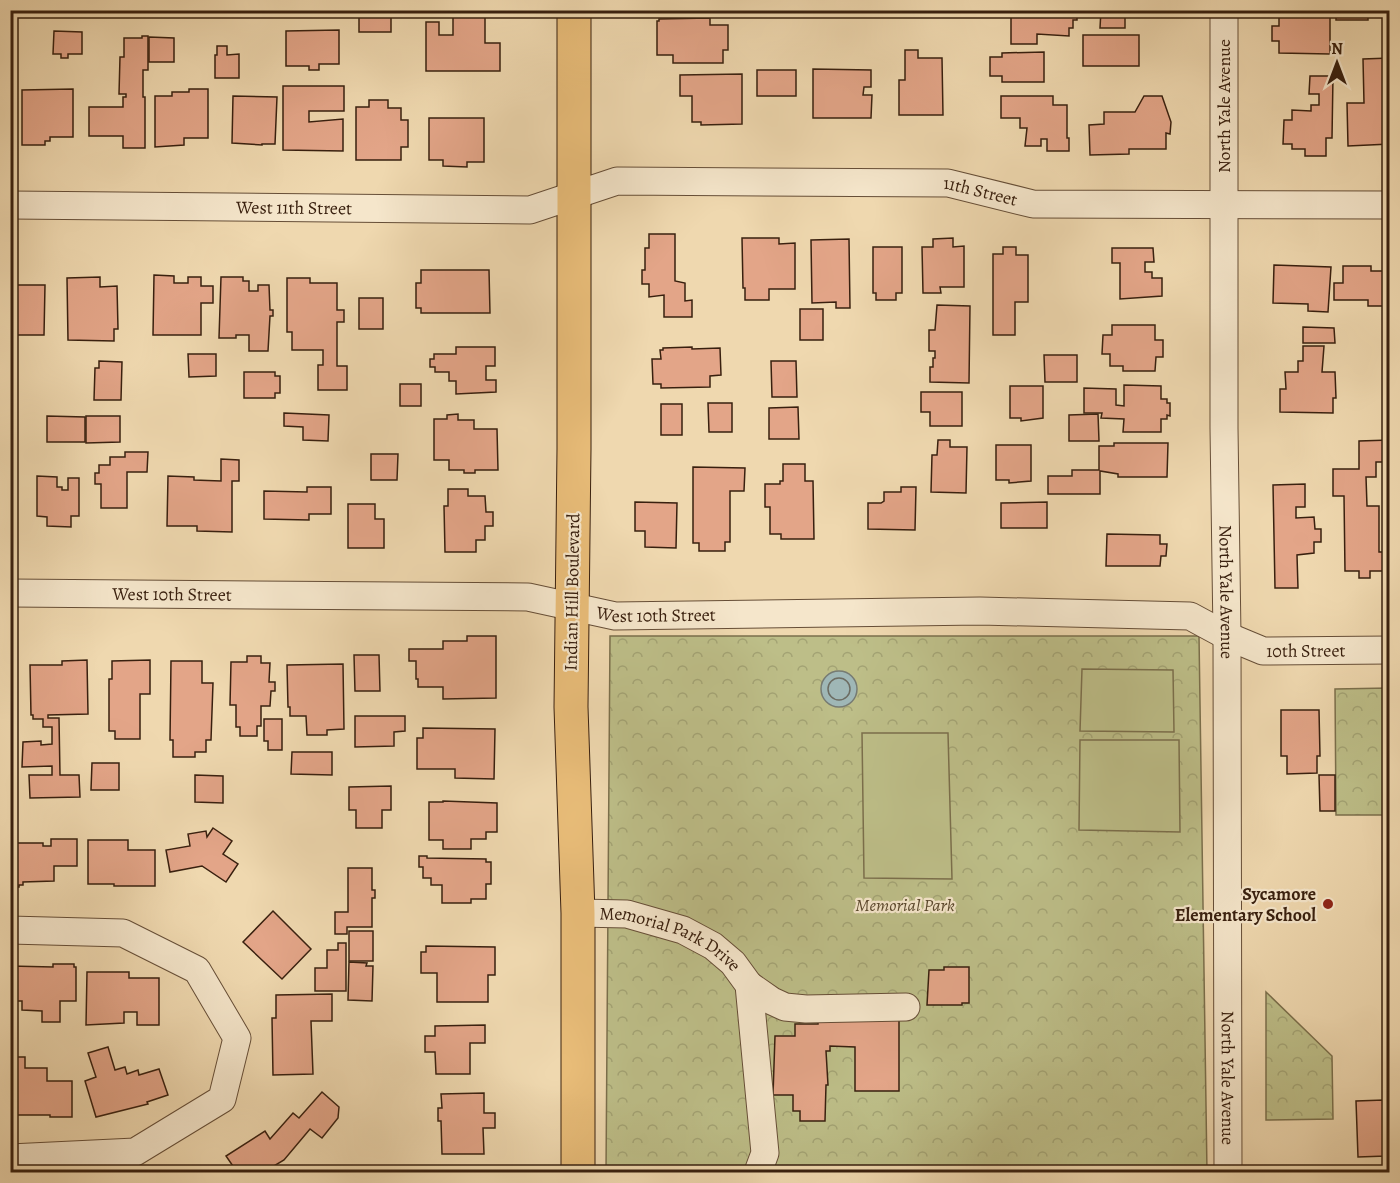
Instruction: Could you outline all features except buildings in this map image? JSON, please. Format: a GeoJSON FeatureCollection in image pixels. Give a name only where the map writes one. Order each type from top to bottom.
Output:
{"type":"FeatureCollection","features":[{"type":"Feature","properties":{"kind":"main road","name":"Indian Hill Boulevard"},"geometry":{"type":"LineString","coordinates":[[574,10],[575,417],[571,707],[578,913],[578,1173]]}},
{"type":"Feature","properties":{"kind":"street","name":"North Yale Avenue"},"geometry":{"type":"LineString","coordinates":[[1224,10],[1228,1173]]}},
{"type":"Feature","properties":{"kind":"street","name":"11th Street"},"geometry":{"type":"LineString","coordinates":[[574,196],[617,181],[948,183],[1033,204],[1389,205]]}},
{"type":"Feature","properties":{"kind":"street","name":"West 11th Street"},"geometry":{"type":"LineString","coordinates":[[10,205],[530,210],[574,196]]}},
{"type":"Feature","properties":{"kind":"street","name":"West 10th Street"},"geometry":{"type":"LineString","coordinates":[[10,592],[528,597],[615,616],[980,611],[1191,616],[1227,636]]}},
{"type":"Feature","properties":{"kind":"street","name":"10th Street"},"geometry":{"type":"LineString","coordinates":[[1227,636],[1263,651],[1389,650]]}},
{"type":"Feature","properties":{"kind":"street","name":"Memorial Park Drive"},"geometry":{"type":"LineString","coordinates":[[578,913],[627,914],[683,930],[713,946],[733,963],[749,985],[772,1002],[785,1007],[806,1009],[906,1007]]}},
{"type":"Feature","properties":{"kind":"street"},"geometry":{"type":"LineString","coordinates":[[10,930],[123,933],[197,970],[237,1038],[222,1099],[135,1152],[10,1158]]}},
{"type":"Feature","properties":{"kind":"street","name":"Memorial Park Drive"},"geometry":{"type":"LineString","coordinates":[[749,985],[765,1153],[758,1173]]}},
{"type":"Feature","properties":{"kind":"green space","name":"Memorial Park"},"geometry":{"type":"Polygon","coordinates":[[[610,636],[1199,636],[1207,1172],[606,1172],[610,636]]]}},
{"type":"Feature","properties":{"kind":"green space"},"geometry":{"type":"Polygon","coordinates":[[[1082,669],[1173,670],[1174,732],[1080,731],[1082,669]]]}},
{"type":"Feature","properties":{"kind":"green space"},"geometry":{"type":"Polygon","coordinates":[[[1389,688],[1389,815],[1336,815],[1335,689],[1389,688]]]}},
{"type":"Feature","properties":{"kind":"green space"},"geometry":{"type":"Polygon","coordinates":[[[862,733],[948,733],[952,879],[864,878],[862,733]]]}},
{"type":"Feature","properties":{"kind":"green space"},"geometry":{"type":"Polygon","coordinates":[[[1080,740],[1179,740],[1180,832],[1079,830],[1080,740]]]}},
{"type":"Feature","properties":{"kind":"green space"},"geometry":{"type":"Polygon","coordinates":[[[1266,992],[1332,1056],[1333,1119],[1266,1120],[1266,992]]]}},
{"type":"Feature","properties":{"kind":"water"},"geometry":{"type":"Polygon","coordinates":[[[839,671],[851,677],[857,689],[851,701],[839,707],[827,701],[821,689],[827,677],[839,671]]]}},
{"type":"Feature","properties":{"kind":"place","name":"Sycamore Elementary School"},"geometry":{"type":"Point","coordinates":[1328,904]}}]}
